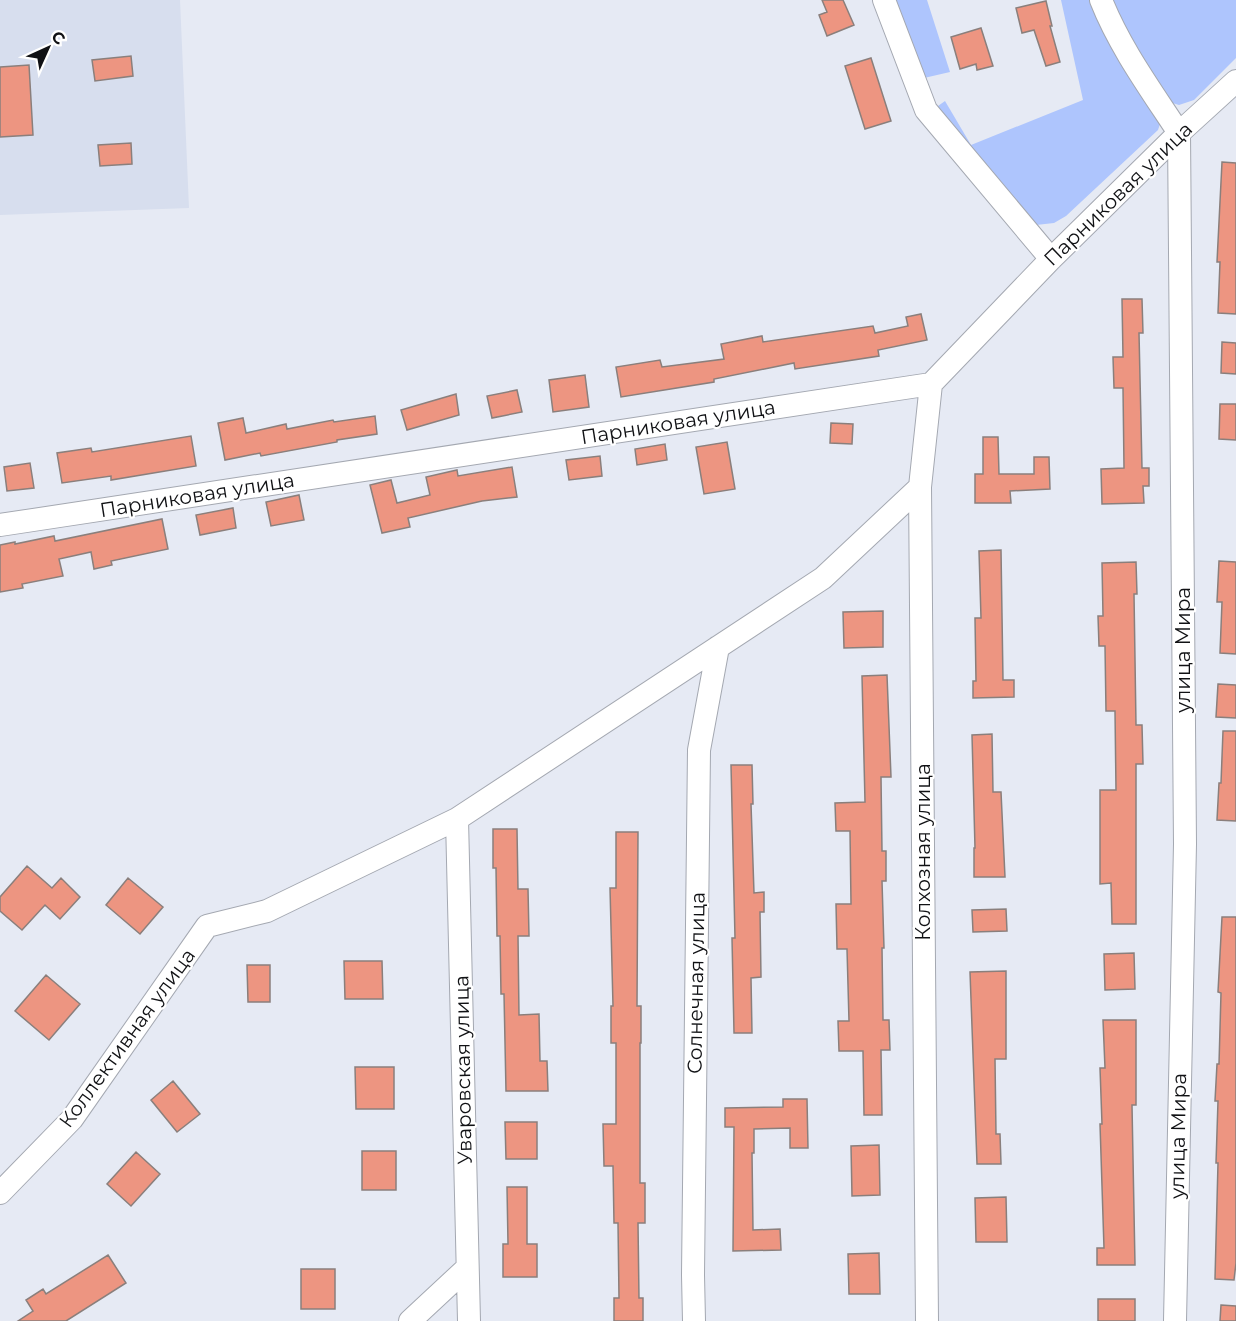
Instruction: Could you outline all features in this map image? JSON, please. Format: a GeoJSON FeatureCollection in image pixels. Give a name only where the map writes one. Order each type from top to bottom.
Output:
{"type":"FeatureCollection","features":[{"type":"Feature","properties":{"kind":"street"},"geometry":{"type":"LineString","coordinates":[[884,0],[926,110],[1051,260]]}},
{"type":"Feature","properties":{"kind":"street"},"geometry":{"type":"LineString","coordinates":[[1101,0],[1131,59],[1179,133]]}},
{"type":"Feature","properties":{"kind":"street","name":"Парниковая улица"},"geometry":{"type":"LineString","coordinates":[[0,525],[931,384],[1051,260],[1179,133],[1236,81]]}},
{"type":"Feature","properties":{"kind":"street","name":"улица Мира"},"geometry":{"type":"LineString","coordinates":[[1174,1321],[1185,844],[1179,133]]}},
{"type":"Feature","properties":{"kind":"street","name":"Колхозная улица"},"geometry":{"type":"LineString","coordinates":[[927,1321],[920,487],[931,384]]}},
{"type":"Feature","properties":{"kind":"street","name":"Коллективная улица"},"geometry":{"type":"LineString","coordinates":[[0,1193],[72,1119],[207,926],[267,911],[457,819],[824,578],[920,487]]}},
{"type":"Feature","properties":{"kind":"street","name":"Солнечная улица"},"geometry":{"type":"LineString","coordinates":[[694,1321],[699,750],[718,647]]}},
{"type":"Feature","properties":{"kind":"street","name":"Уваровская улица"},"geometry":{"type":"LineString","coordinates":[[457,819],[469,1321]]}},
{"type":"Feature","properties":{"kind":"street"},"geometry":{"type":"LineString","coordinates":[[410,1321],[467,1268]]}},
{"type":"Feature","properties":{"kind":"shaded area"},"geometry":{"type":"Polygon","coordinates":[[[0,0],[180,0],[189,208],[0,215],[0,0]]]}},
{"type":"Feature","properties":{"kind":"shaded area"},"geometry":{"type":"Polygon","coordinates":[[[896,0],[927,0],[950,72],[924,78],[896,0]]]}},
{"type":"Feature","properties":{"kind":"shaded area"},"geometry":{"type":"Polygon","coordinates":[[[1061,0],[1092,0],[1161,121],[1158,130],[1066,216],[1054,223],[1036,225],[938,109],[938,106],[945,101],[971,145],[1083,100],[1061,0]]]}},
{"type":"Feature","properties":{"kind":"shaded area"},"geometry":{"type":"Polygon","coordinates":[[[1107,0],[1236,0],[1236,58],[1194,100],[1179,105],[1169,102],[1107,0]]]}},
{"type":"Feature","properties":{"kind":"building"},"geometry":{"type":"Polygon","coordinates":[[[822,0],[843,0],[854,25],[827,36],[819,15],[827,12],[822,0]]]}},
{"type":"Feature","properties":{"kind":"building"},"geometry":{"type":"Polygon","coordinates":[[[1046,1],[1060,62],[1046,66],[1034,30],[1022,33],[1016,8],[1046,1]]]}},
{"type":"Feature","properties":{"kind":"building"},"geometry":{"type":"Polygon","coordinates":[[[981,28],[993,66],[977,70],[976,64],[960,69],[951,37],[981,28]]]}},
{"type":"Feature","properties":{"kind":"building"},"geometry":{"type":"Polygon","coordinates":[[[131,56],[133,76],[95,81],[92,60],[131,56]]]}},
{"type":"Feature","properties":{"kind":"building"},"geometry":{"type":"Polygon","coordinates":[[[871,58],[891,121],[865,129],[845,66],[871,58]]]}},
{"type":"Feature","properties":{"kind":"building"},"geometry":{"type":"Polygon","coordinates":[[[29,65],[33,135],[0,137],[0,67],[29,65]]]}},
{"type":"Feature","properties":{"kind":"building"},"geometry":{"type":"Polygon","coordinates":[[[131,143],[132,164],[100,166],[98,145],[131,143]]]}},
{"type":"Feature","properties":{"kind":"building"},"geometry":{"type":"Polygon","coordinates":[[[1222,162],[1236,163],[1236,314],[1218,313],[1220,262],[1217,262],[1222,162]]]}},
{"type":"Feature","properties":{"kind":"building"},"geometry":{"type":"Polygon","coordinates":[[[1122,299],[1142,299],[1143,333],[1139,333],[1142,468],[1149,468],[1149,486],[1143,486],[1144,503],[1102,504],[1101,469],[1124,468],[1123,388],[1114,388],[1113,357],[1123,357],[1122,299]]]}},
{"type":"Feature","properties":{"kind":"building"},"geometry":{"type":"Polygon","coordinates":[[[921,314],[927,340],[878,350],[879,356],[795,369],[794,363],[714,379],[714,382],[621,397],[616,367],[660,360],[662,367],[724,359],[721,344],[762,336],[763,342],[873,326],[875,333],[908,326],[906,317],[921,314]]]}},
{"type":"Feature","properties":{"kind":"building"},"geometry":{"type":"Polygon","coordinates":[[[1222,342],[1236,343],[1236,374],[1221,373],[1222,342]]]}},
{"type":"Feature","properties":{"kind":"building"},"geometry":{"type":"Polygon","coordinates":[[[585,375],[589,407],[553,412],[549,380],[585,375]]]}},
{"type":"Feature","properties":{"kind":"building"},"geometry":{"type":"Polygon","coordinates":[[[517,390],[522,412],[492,418],[487,396],[517,390]]]}},
{"type":"Feature","properties":{"kind":"building"},"geometry":{"type":"Polygon","coordinates":[[[456,394],[459,415],[407,430],[401,410],[456,394]]]}},
{"type":"Feature","properties":{"kind":"building"},"geometry":{"type":"Polygon","coordinates":[[[1220,404],[1236,404],[1236,440],[1219,439],[1220,404]]]}},
{"type":"Feature","properties":{"kind":"building"},"geometry":{"type":"Polygon","coordinates":[[[375,416],[377,434],[261,456],[260,453],[225,460],[218,423],[243,418],[246,433],[286,424],[287,429],[333,420],[334,422],[375,416]]]}},
{"type":"Feature","properties":{"kind":"building"},"geometry":{"type":"Polygon","coordinates":[[[831,423],[853,424],[852,444],[830,443],[831,423]]]}},
{"type":"Feature","properties":{"kind":"building"},"geometry":{"type":"Polygon","coordinates":[[[191,436],[196,466],[111,480],[111,476],[62,483],[57,453],[91,448],[92,452],[191,436]]]}},
{"type":"Feature","properties":{"kind":"building"},"geometry":{"type":"Polygon","coordinates":[[[983,437],[998,437],[999,474],[1034,474],[1034,457],[1049,457],[1050,489],[1010,491],[1011,503],[975,503],[975,474],[983,474],[983,437]]]}},
{"type":"Feature","properties":{"kind":"building"},"geometry":{"type":"Polygon","coordinates":[[[727,442],[735,489],[704,494],[696,447],[727,442]]]}},
{"type":"Feature","properties":{"kind":"building"},"geometry":{"type":"Polygon","coordinates":[[[665,444],[667,460],[637,465],[635,449],[665,444]]]}},
{"type":"Feature","properties":{"kind":"building"},"geometry":{"type":"Polygon","coordinates":[[[600,456],[602,476],[569,480],[566,460],[600,456]]]}},
{"type":"Feature","properties":{"kind":"building"},"geometry":{"type":"Polygon","coordinates":[[[30,463],[34,488],[7,491],[4,467],[30,463]]]}},
{"type":"Feature","properties":{"kind":"building"},"geometry":{"type":"Polygon","coordinates":[[[512,467],[517,497],[482,501],[408,518],[410,527],[382,533],[370,485],[391,480],[397,503],[430,495],[426,477],[457,470],[458,476],[512,467]]]}},
{"type":"Feature","properties":{"kind":"building"},"geometry":{"type":"Polygon","coordinates":[[[299,495],[304,520],[271,526],[266,502],[299,495]]]}},
{"type":"Feature","properties":{"kind":"building"},"geometry":{"type":"Polygon","coordinates":[[[233,508],[236,528],[200,535],[196,515],[233,508]]]}},
{"type":"Feature","properties":{"kind":"building"},"geometry":{"type":"Polygon","coordinates":[[[162,519],[168,549],[111,561],[112,565],[94,569],[91,552],[59,559],[63,576],[22,584],[23,588],[0,592],[0,545],[54,536],[55,541],[162,519]]]}},
{"type":"Feature","properties":{"kind":"building"},"geometry":{"type":"Polygon","coordinates":[[[1001,550],[1003,680],[1014,680],[1014,697],[973,698],[973,681],[976,681],[975,618],[981,618],[979,551],[1001,550]]]}},
{"type":"Feature","properties":{"kind":"building"},"geometry":{"type":"Polygon","coordinates":[[[1219,561],[1236,562],[1236,654],[1220,653],[1222,602],[1217,602],[1219,561]]]}},
{"type":"Feature","properties":{"kind":"building"},"geometry":{"type":"Polygon","coordinates":[[[1136,562],[1137,594],[1134,594],[1136,725],[1142,725],[1143,764],[1136,764],[1136,924],[1112,924],[1111,883],[1100,884],[1100,790],[1116,790],[1115,711],[1106,711],[1105,646],[1099,646],[1098,616],[1103,616],[1102,563],[1136,562]]]}},
{"type":"Feature","properties":{"kind":"building"},"geometry":{"type":"Polygon","coordinates":[[[883,611],[883,647],[844,648],[843,612],[883,611]]]}},
{"type":"Feature","properties":{"kind":"building"},"geometry":{"type":"Polygon","coordinates":[[[887,675],[891,777],[881,777],[882,851],[886,851],[886,881],[882,881],[884,948],[882,948],[883,1020],[889,1020],[890,1050],[881,1050],[882,1115],[864,1115],[863,1051],[839,1051],[838,1021],[849,1021],[847,949],[837,949],[836,904],[851,904],[850,831],[836,831],[835,803],[865,802],[862,676],[887,675]]]}},
{"type":"Feature","properties":{"kind":"building"},"geometry":{"type":"Polygon","coordinates":[[[1218,684],[1236,685],[1236,718],[1216,717],[1218,684]]]}},
{"type":"Feature","properties":{"kind":"building"},"geometry":{"type":"Polygon","coordinates":[[[1223,731],[1236,731],[1236,821],[1217,820],[1223,731]]]}},
{"type":"Feature","properties":{"kind":"building"},"geometry":{"type":"Polygon","coordinates":[[[992,734],[993,792],[1001,792],[1005,877],[974,877],[972,735],[992,734]]]}},
{"type":"Feature","properties":{"kind":"building"},"geometry":{"type":"Polygon","coordinates":[[[731,765],[752,765],[754,893],[764,892],[764,912],[760,912],[761,977],[751,978],[752,1033],[734,1033],[732,938],[735,938],[731,765]]]}},
{"type":"Feature","properties":{"kind":"building"},"geometry":{"type":"Polygon","coordinates":[[[493,829],[517,829],[518,889],[528,889],[529,936],[518,936],[519,1015],[539,1014],[540,1061],[547,1061],[548,1091],[506,1091],[504,994],[501,994],[500,936],[497,936],[493,829]]]}},
{"type":"Feature","properties":{"kind":"building"},"geometry":{"type":"Polygon","coordinates":[[[616,832],[638,832],[637,1006],[641,1006],[640,1183],[645,1183],[645,1223],[638,1223],[639,1298],[643,1298],[643,1321],[614,1321],[614,1298],[619,1298],[618,1223],[614,1223],[613,1166],[604,1166],[603,1124],[616,1124],[616,1043],[611,1043],[611,1006],[613,1006],[610,888],[616,888],[616,832]]]}},
{"type":"Feature","properties":{"kind":"building"},"geometry":{"type":"Polygon","coordinates":[[[27,866],[52,888],[61,878],[80,897],[60,919],[45,905],[22,930],[0,911],[0,897],[27,866]]]}},
{"type":"Feature","properties":{"kind":"building"},"geometry":{"type":"Polygon","coordinates":[[[128,878],[163,907],[140,934],[106,905],[128,878]]]}},
{"type":"Feature","properties":{"kind":"building"},"geometry":{"type":"Polygon","coordinates":[[[1006,909],[1007,931],[973,932],[972,910],[1006,909]]]}},
{"type":"Feature","properties":{"kind":"building"},"geometry":{"type":"Polygon","coordinates":[[[1222,917],[1236,917],[1236,1263],[1234,1280],[1215,1279],[1218,1101],[1215,1101],[1217,1064],[1219,1064],[1221,993],[1218,992],[1222,917]]]}},
{"type":"Feature","properties":{"kind":"building"},"geometry":{"type":"Polygon","coordinates":[[[1134,953],[1135,989],[1105,990],[1104,954],[1134,953]]]}},
{"type":"Feature","properties":{"kind":"building"},"geometry":{"type":"Polygon","coordinates":[[[344,961],[382,961],[383,999],[345,999],[344,961]]]}},
{"type":"Feature","properties":{"kind":"building"},"geometry":{"type":"Polygon","coordinates":[[[247,965],[270,965],[270,1002],[248,1002],[247,965]]]}},
{"type":"Feature","properties":{"kind":"building"},"geometry":{"type":"Polygon","coordinates":[[[1006,971],[1006,1059],[995,1059],[996,1134],[1000,1134],[1001,1164],[977,1164],[970,972],[1006,971]]]}},
{"type":"Feature","properties":{"kind":"building"},"geometry":{"type":"Polygon","coordinates":[[[46,975],[80,1004],[49,1040],[15,1011],[46,975]]]}},
{"type":"Feature","properties":{"kind":"building"},"geometry":{"type":"Polygon","coordinates":[[[1103,1020],[1136,1020],[1136,1105],[1132,1105],[1135,1265],[1097,1265],[1097,1248],[1104,1248],[1100,1124],[1102,1124],[1100,1068],[1105,1068],[1103,1020]]]}},
{"type":"Feature","properties":{"kind":"building"},"geometry":{"type":"Polygon","coordinates":[[[355,1067],[394,1067],[394,1109],[356,1109],[355,1067]]]}},
{"type":"Feature","properties":{"kind":"building"},"geometry":{"type":"Polygon","coordinates":[[[173,1081],[200,1114],[177,1132],[151,1100],[173,1081]]]}},
{"type":"Feature","properties":{"kind":"building"},"geometry":{"type":"Polygon","coordinates":[[[783,1099],[807,1099],[808,1148],[790,1148],[790,1128],[754,1129],[754,1153],[752,1153],[753,1230],[780,1229],[781,1250],[733,1251],[734,1127],[725,1127],[725,1108],[783,1107],[783,1099]]]}},
{"type":"Feature","properties":{"kind":"building"},"geometry":{"type":"Polygon","coordinates":[[[505,1122],[537,1122],[537,1159],[506,1159],[505,1122]]]}},
{"type":"Feature","properties":{"kind":"building"},"geometry":{"type":"Polygon","coordinates":[[[879,1145],[880,1195],[852,1196],[851,1146],[879,1145]]]}},
{"type":"Feature","properties":{"kind":"building"},"geometry":{"type":"Polygon","coordinates":[[[362,1151],[396,1151],[396,1190],[362,1190],[362,1151]]]}},
{"type":"Feature","properties":{"kind":"building"},"geometry":{"type":"Polygon","coordinates":[[[136,1152],[160,1174],[131,1206],[107,1184],[136,1152]]]}},
{"type":"Feature","properties":{"kind":"building"},"geometry":{"type":"Polygon","coordinates":[[[507,1187],[527,1187],[527,1244],[537,1244],[537,1277],[503,1277],[503,1244],[508,1244],[507,1187]]]}},
{"type":"Feature","properties":{"kind":"building"},"geometry":{"type":"Polygon","coordinates":[[[1006,1197],[1007,1242],[976,1242],[975,1198],[1006,1197]]]}},
{"type":"Feature","properties":{"kind":"building"},"geometry":{"type":"Polygon","coordinates":[[[879,1253],[880,1294],[849,1294],[848,1254],[879,1253]]]}},
{"type":"Feature","properties":{"kind":"building"},"geometry":{"type":"Polygon","coordinates":[[[108,1255],[126,1283],[66,1321],[18,1321],[33,1311],[26,1300],[43,1289],[46,1294],[108,1255]]]}},
{"type":"Feature","properties":{"kind":"building"},"geometry":{"type":"Polygon","coordinates":[[[301,1269],[335,1269],[335,1309],[301,1309],[301,1269]]]}},
{"type":"Feature","properties":{"kind":"building"},"geometry":{"type":"Polygon","coordinates":[[[1098,1299],[1135,1299],[1135,1321],[1098,1321],[1098,1299]]]}},
{"type":"Feature","properties":{"kind":"building"},"geometry":{"type":"Polygon","coordinates":[[[1221,1305],[1236,1306],[1236,1321],[1220,1321],[1221,1305]]]}}]}
